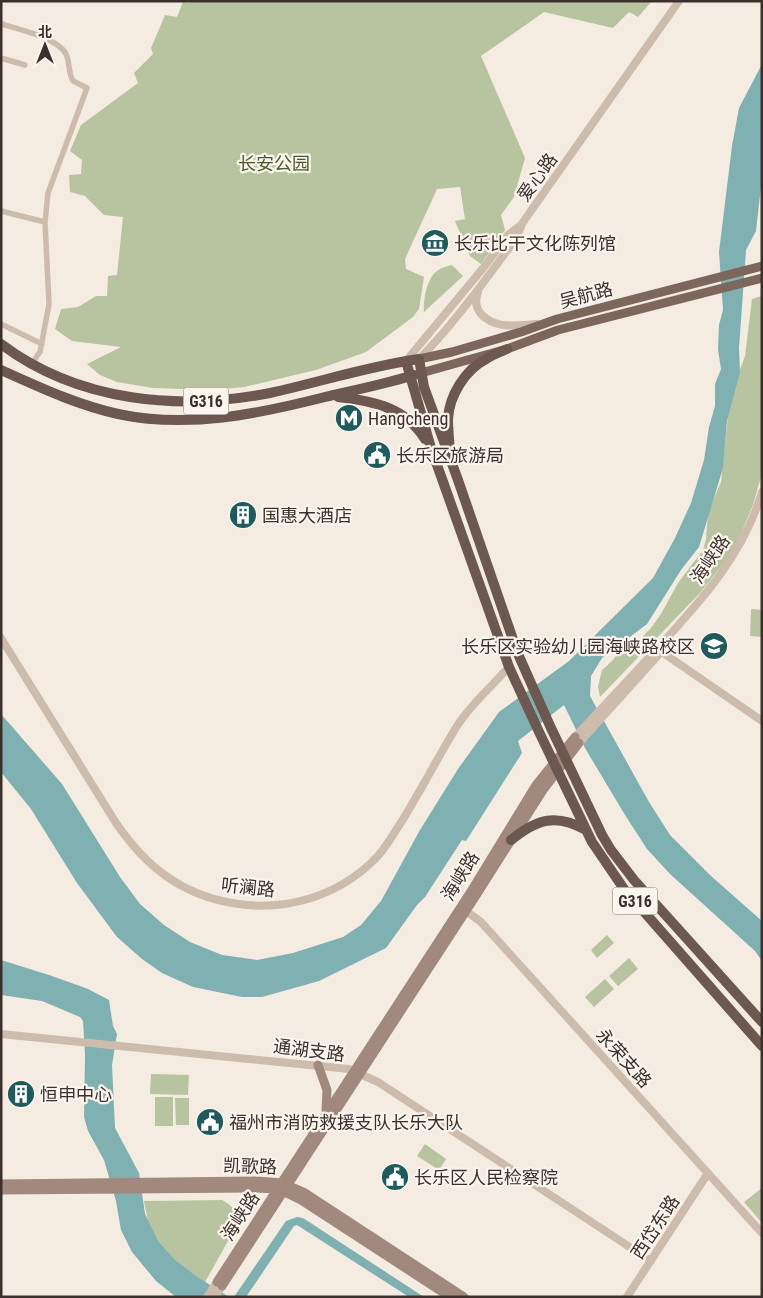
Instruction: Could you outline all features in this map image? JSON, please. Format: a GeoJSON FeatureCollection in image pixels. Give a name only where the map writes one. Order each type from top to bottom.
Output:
{"type":"FeatureCollection","features":[{"type":"Feature","properties":{"kind":"highway","name":"G316"},"geometry":{"type":"LineString","coordinates":[[1,344],[32,363],[79,385],[108,394],[140,400],[171,402],[204,401],[269,393],[419,359],[420,373],[518,654],[564,756],[611,850],[634,880],[762,1022]]}},
{"type":"Feature","properties":{"kind":"highway"},"geometry":{"type":"LineString","coordinates":[[451,463],[448,418],[453,398],[461,383],[476,365],[507,349]]}},
{"type":"Feature","properties":{"kind":"highway","name":"G316"},"geometry":{"type":"LineString","coordinates":[[406,361],[431,448],[510,667],[586,830],[601,857],[624,888],[762,1046]]}},
{"type":"Feature","properties":{"kind":"highway","name":"G316"},"geometry":{"type":"LineString","coordinates":[[1,370],[52,393],[118,414],[147,418],[196,419],[234,417],[276,409],[369,388],[420,373]]}},
{"type":"Feature","properties":{"kind":"highway"},"geometry":{"type":"LineString","coordinates":[[363,371],[369,373],[371,377],[369,388]]}},
{"type":"Feature","properties":{"kind":"highway"},"geometry":{"type":"LineString","coordinates":[[330,396],[369,401],[388,407],[414,425],[424,436],[431,448]]}},
{"type":"Feature","properties":{"kind":"highway"},"geometry":{"type":"LineString","coordinates":[[511,840],[522,831],[544,820],[566,822],[586,830]]}},
{"type":"Feature","properties":{"kind":"main road","name":"吴航路"},"geometry":{"type":"LineString","coordinates":[[419,359],[521,332],[542,324],[762,266]]}},
{"type":"Feature","properties":{"kind":"main road","name":"吴航路"},"geometry":{"type":"LineString","coordinates":[[420,373],[507,349],[558,330],[762,278]]}},
{"type":"Feature","properties":{"kind":"main road"},"geometry":{"type":"LineString","coordinates":[[474,345],[470,351],[473,356],[478,358]]}},
{"type":"Feature","properties":{"kind":"main road","name":"海峡路"},"geometry":{"type":"LineString","coordinates":[[464,909],[536,785],[555,767],[577,740]]}},
{"type":"Feature","properties":{"kind":"main road","name":"海峡路"},"geometry":{"type":"LineString","coordinates":[[220,1284],[511,840],[555,767]]}},
{"type":"Feature","properties":{"kind":"main road"},"geometry":{"type":"LineString","coordinates":[[318,1065],[327,1090],[328,1103],[325,1115]]}},
{"type":"Feature","properties":{"kind":"main road","name":"海峡路"},"geometry":{"type":"LineString","coordinates":[[283,1187],[325,1115],[357,1073]]}},
{"type":"Feature","properties":{"kind":"main road","name":"凯歌路"},"geometry":{"type":"LineString","coordinates":[[1,1184],[283,1187],[305,1193],[464,1297]]}},
{"type":"Feature","properties":{"kind":"main road","name":"凯歌路"},"geometry":{"type":"LineString","coordinates":[[1,1190],[110,1186]]}},
{"type":"Feature","properties":{"kind":"main road","name":"凯歌路"},"geometry":{"type":"LineString","coordinates":[[283,1187],[450,1297]]}},
{"type":"Feature","properties":{"kind":"street","name":"爱心路"},"geometry":{"type":"LineString","coordinates":[[406,361],[508,235],[521,225],[679,1]]}},
{"type":"Feature","properties":{"kind":"street"},"geometry":{"type":"LineString","coordinates":[[1,24],[60,46],[68,59],[73,81],[88,88],[48,193],[45,222],[49,304],[40,352],[32,363]]}},
{"type":"Feature","properties":{"kind":"street"},"geometry":{"type":"LineString","coordinates":[[1,58],[25,65]]}},
{"type":"Feature","properties":{"kind":"street"},"geometry":{"type":"LineString","coordinates":[[1,211],[45,222]]}},
{"type":"Feature","properties":{"kind":"street"},"geometry":{"type":"LineString","coordinates":[[419,359],[442,336],[515,240],[521,225]]}},
{"type":"Feature","properties":{"kind":"street"},"geometry":{"type":"LineString","coordinates":[[480,286],[476,303],[479,311],[488,321],[498,325],[513,326],[542,324]]}},
{"type":"Feature","properties":{"kind":"street"},"geometry":{"type":"LineString","coordinates":[[1,324],[42,344]]}},
{"type":"Feature","properties":{"kind":"street","name":"海峡路"},"geometry":{"type":"LineString","coordinates":[[577,740],[659,650],[726,567],[750,525],[762,492]]}},
{"type":"Feature","properties":{"kind":"street","name":"海峡路"},"geometry":{"type":"LineString","coordinates":[[659,650],[703,606],[727,574],[743,549],[762,508]]}},
{"type":"Feature","properties":{"kind":"street","name":"听澜路"},"geometry":{"type":"LineString","coordinates":[[1,638],[116,823],[137,851],[163,875],[175,883],[202,895],[247,905],[288,905],[312,898],[344,882],[373,861],[401,822],[462,719],[510,667]]}},
{"type":"Feature","properties":{"kind":"street"},"geometry":{"type":"LineString","coordinates":[[659,650],[762,721]]}},
{"type":"Feature","properties":{"kind":"street","name":"永荣支路"},"geometry":{"type":"LineString","coordinates":[[464,909],[480,922],[762,1233]]}},
{"type":"Feature","properties":{"kind":"street","name":"通湖支路"},"geometry":{"type":"LineString","coordinates":[[1,1034],[345,1068],[378,1082],[651,1261]]}},
{"type":"Feature","properties":{"kind":"street","name":"西岱东路"},"geometry":{"type":"LineString","coordinates":[[627,1297],[708,1173]]}},
{"type":"Feature","properties":{"kind":"street","name":"海峡路"},"geometry":{"type":"LineString","coordinates":[[207,1297],[220,1284]]}},
{"type":"Feature","properties":{"kind":"street","name":"海峡路"},"geometry":{"type":"LineString","coordinates":[[215,1297],[220,1284]]}},
{"type":"Feature","properties":{"kind":"green space","name":"长安公园"},"geometry":{"type":"Polygon","coordinates":[[[191,1],[652,1],[638,17],[629,12],[613,28],[544,12],[481,56],[525,158],[514,197],[501,215],[505,230],[481,264],[470,256],[455,221],[465,219],[460,187],[437,189],[405,259],[406,269],[424,277],[419,309],[413,317],[366,352],[316,370],[244,387],[214,390],[153,388],[117,382],[100,375],[87,364],[121,347],[72,341],[55,329],[61,309],[78,307],[96,296],[107,296],[108,276],[117,275],[123,217],[104,215],[85,196],[70,192],[69,175],[81,174],[82,160],[70,151],[81,125],[138,83],[134,73],[153,54],[151,48],[165,15],[177,17],[183,2],[190,3],[191,1]]]}},
{"type":"Feature","properties":{"kind":"green space"},"geometry":{"type":"Polygon","coordinates":[[[452,265],[463,276],[424,312],[425,295],[429,282],[440,269],[452,265]]]}},
{"type":"Feature","properties":{"kind":"green space"},"geometry":{"type":"Polygon","coordinates":[[[762,296],[762,473],[753,505],[734,550],[700,593],[600,697],[598,687],[602,670],[620,651],[639,640],[651,628],[678,583],[703,550],[706,539],[708,512],[721,482],[728,416],[736,380],[745,356],[752,299],[762,296]]]}},
{"type":"Feature","properties":{"kind":"green space"},"geometry":{"type":"Polygon","coordinates":[[[751,609],[762,610],[762,637],[750,636],[751,609]]]}},
{"type":"Feature","properties":{"kind":"green space"},"geometry":{"type":"Polygon","coordinates":[[[607,935],[614,943],[597,958],[591,950],[607,935]]]}},
{"type":"Feature","properties":{"kind":"green space"},"geometry":{"type":"Polygon","coordinates":[[[629,958],[638,969],[618,986],[609,976],[629,958]]]}},
{"type":"Feature","properties":{"kind":"green space"},"geometry":{"type":"Polygon","coordinates":[[[605,979],[614,989],[594,1007],[585,997],[605,979]]]}},
{"type":"Feature","properties":{"kind":"green space"},"geometry":{"type":"Polygon","coordinates":[[[151,1074],[189,1075],[188,1095],[150,1094],[151,1074]]]}},
{"type":"Feature","properties":{"kind":"green space"},"geometry":{"type":"Polygon","coordinates":[[[155,1097],[173,1097],[173,1126],[155,1126],[155,1097]]]}},
{"type":"Feature","properties":{"kind":"green space"},"geometry":{"type":"Polygon","coordinates":[[[175,1098],[189,1098],[189,1125],[176,1125],[175,1098]]]}},
{"type":"Feature","properties":{"kind":"green space"},"geometry":{"type":"Polygon","coordinates":[[[425,1144],[446,1159],[439,1170],[417,1156],[425,1144]]]}},
{"type":"Feature","properties":{"kind":"green space"},"geometry":{"type":"Polygon","coordinates":[[[762,1188],[762,1223],[744,1202],[762,1188]]]}},
{"type":"Feature","properties":{"kind":"green space"},"geometry":{"type":"Polygon","coordinates":[[[222,1200],[234,1210],[237,1225],[204,1284],[183,1272],[150,1232],[144,1201],[222,1200]]]}},
{"type":"Feature","properties":{"kind":"water"},"geometry":{"type":"Polygon","coordinates":[[[762,64],[762,177],[756,231],[746,250],[739,348],[740,372],[727,421],[723,468],[699,547],[681,570],[647,624],[602,658],[591,676],[590,696],[649,802],[670,835],[711,876],[762,921],[762,961],[755,951],[670,874],[647,849],[585,748],[564,705],[518,741],[522,753],[466,841],[462,840],[425,897],[386,948],[319,981],[262,997],[242,997],[193,987],[162,973],[142,959],[117,937],[77,883],[31,809],[1,772],[1,714],[62,784],[120,877],[140,904],[164,925],[190,942],[222,955],[257,960],[293,953],[343,937],[361,925],[381,901],[420,830],[458,769],[499,712],[569,661],[653,578],[675,538],[691,503],[704,460],[709,427],[715,406],[715,384],[721,369],[718,350],[719,325],[723,310],[719,252],[732,146],[739,108],[762,64]]]}},
{"type":"Feature","properties":{"kind":"water"},"geometry":{"type":"Polygon","coordinates":[[[1,960],[88,989],[109,1000],[113,1026],[117,1034],[112,1065],[115,1128],[139,1173],[145,1214],[158,1241],[175,1260],[229,1297],[176,1297],[156,1281],[132,1252],[121,1230],[116,1201],[104,1160],[88,1131],[84,1117],[85,1054],[83,1021],[80,1017],[42,1001],[1,995],[1,960]]]}},
{"type":"Feature","properties":{"kind":"water"},"geometry":{"type":"Polygon","coordinates":[[[297,1217],[303,1218],[424,1297],[409,1297],[297,1225],[294,1226],[246,1297],[234,1297],[286,1221],[297,1217]]]}},
{"type":"Feature","properties":{"kind":"place","name":"长乐比干文化陈列馆"},"geometry":{"type":"Point","coordinates":[435,243]}},
{"type":"Feature","properties":{"kind":"place","name":"Hangcheng"},"geometry":{"type":"Point","coordinates":[349,418]}},
{"type":"Feature","properties":{"kind":"place","name":"长乐区旅游局"},"geometry":{"type":"Point","coordinates":[377,455]}},
{"type":"Feature","properties":{"kind":"place","name":"国惠大酒店"},"geometry":{"type":"Point","coordinates":[243,515]}},
{"type":"Feature","properties":{"kind":"place","name":"长乐区实验幼儿园海峡路校区"},"geometry":{"type":"Point","coordinates":[714,646]}},
{"type":"Feature","properties":{"kind":"place","name":"恒申中心"},"geometry":{"type":"Point","coordinates":[21,1094]}},
{"type":"Feature","properties":{"kind":"place","name":"福州市消防救援支队长乐大队"},"geometry":{"type":"Point","coordinates":[210,1122]}},
{"type":"Feature","properties":{"kind":"place","name":"长乐区人民检察院"},"geometry":{"type":"Point","coordinates":[395,1177]}}]}
